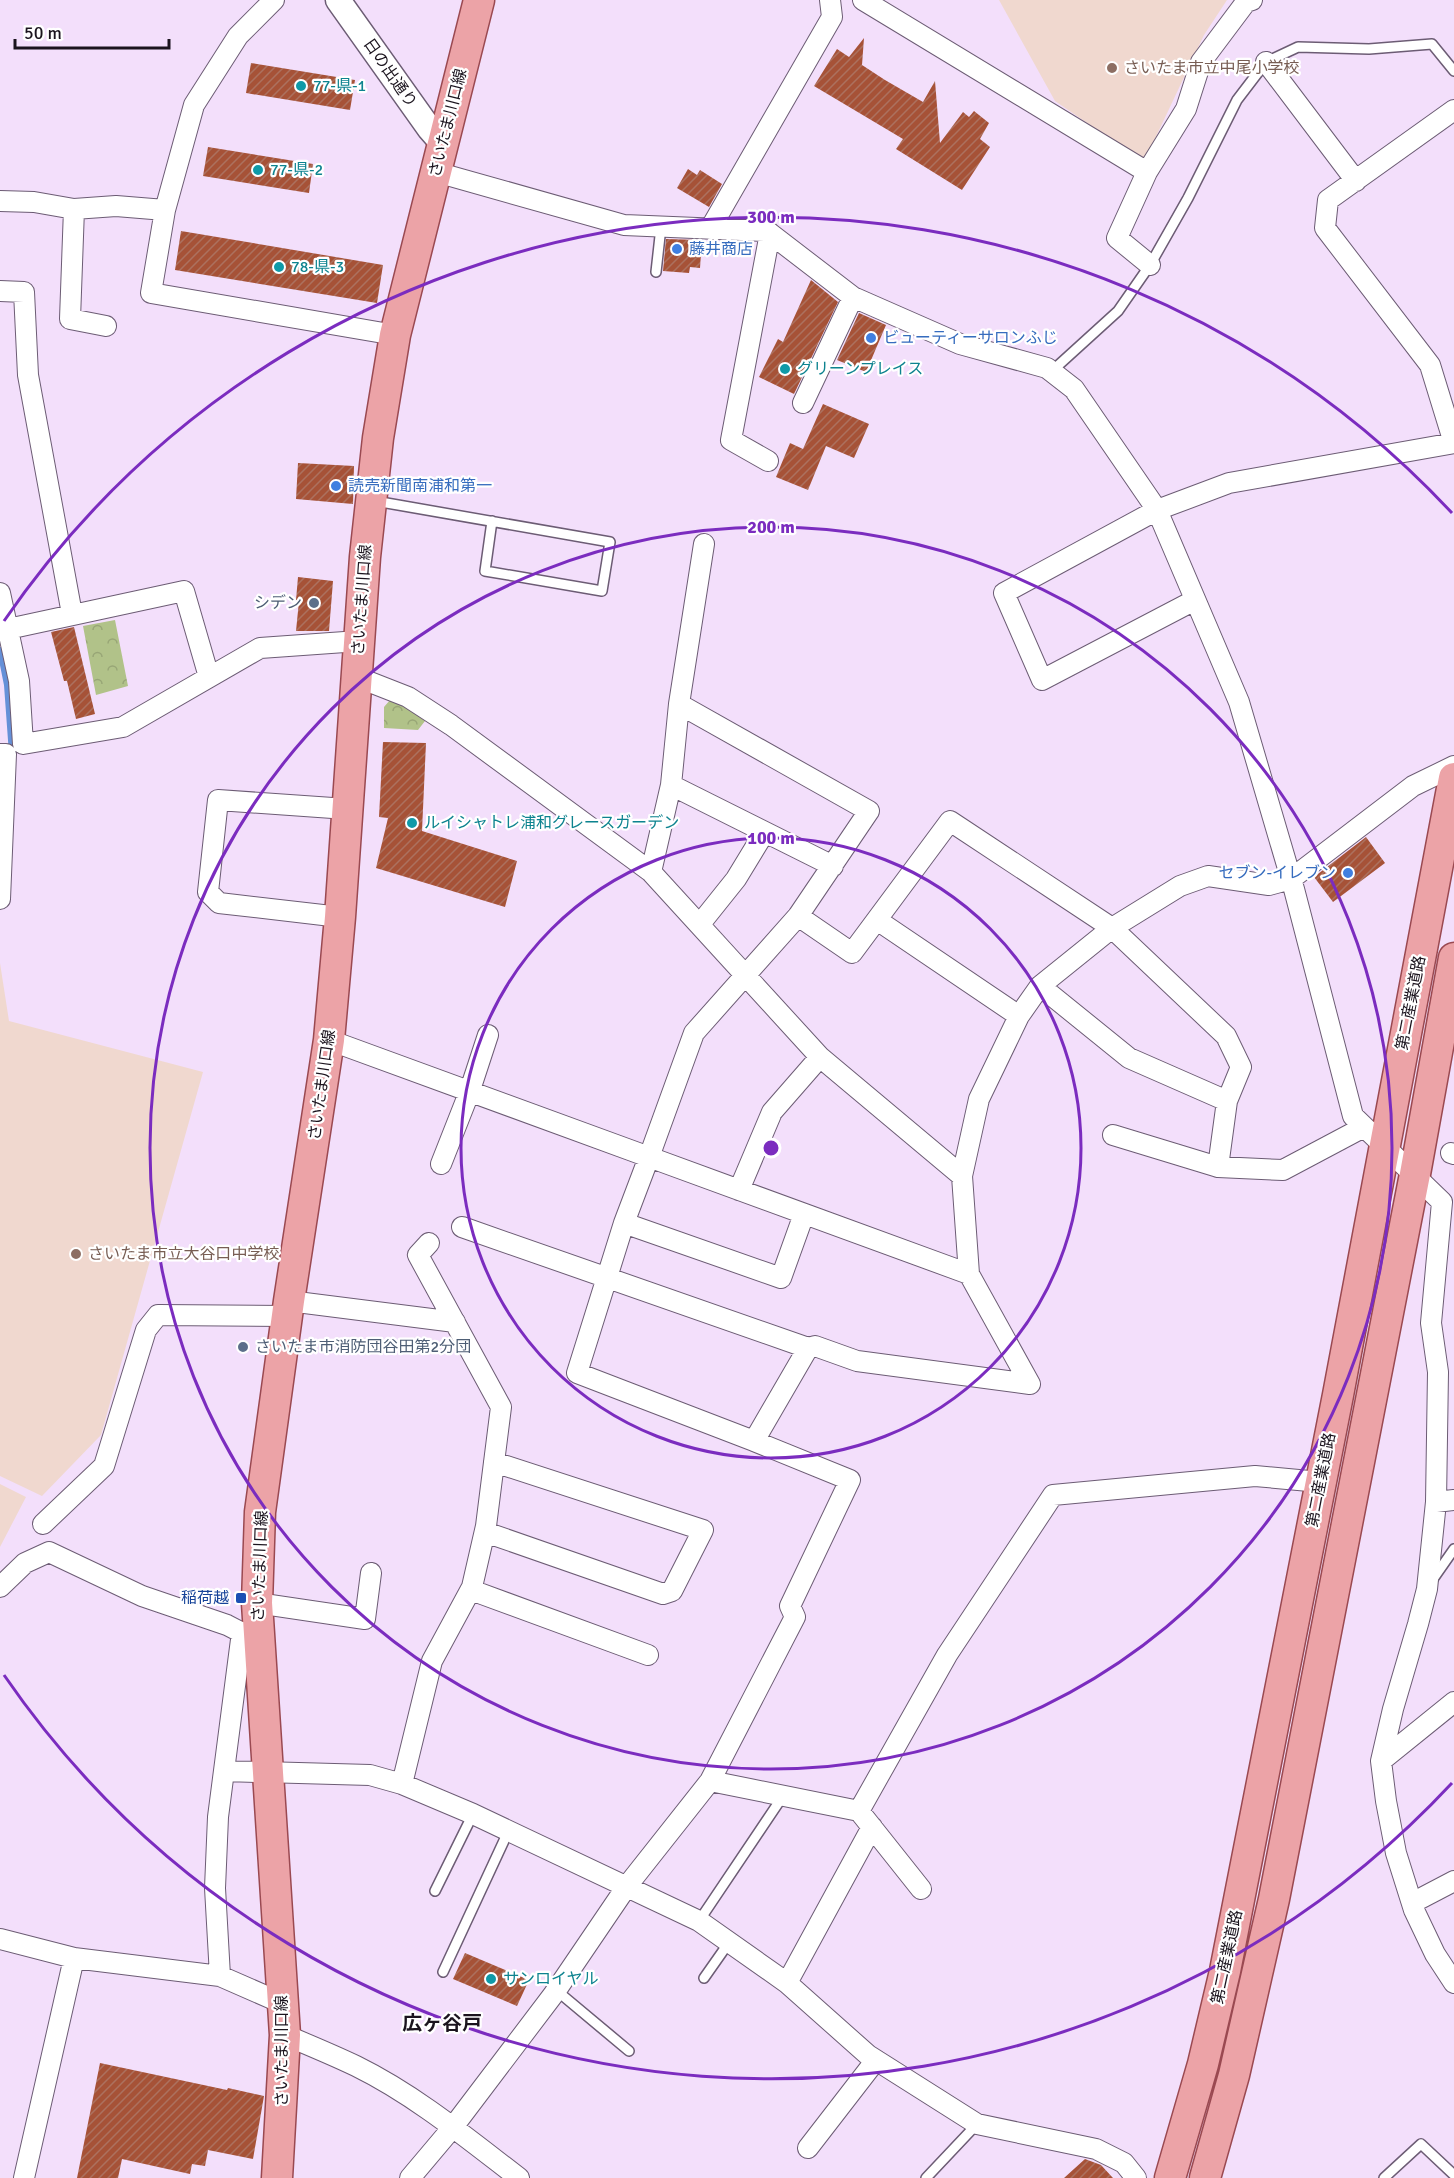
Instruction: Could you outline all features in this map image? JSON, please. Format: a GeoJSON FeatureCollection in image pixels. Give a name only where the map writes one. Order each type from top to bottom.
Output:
{"type":"FeatureCollection","features":[{"type":"Feature","properties":{"kind":"main road","name":"さいたま川口線"},"geometry":{"type":"LineString","coordinates":[[277,2178],[285,2035],[284,2004],[269,1773],[250,1637],[257,1604],[261,1512],[288,1308],[329,1040],[370,500],[378,438],[395,334],[440,158],[473,1]]}},
{"type":"Feature","properties":{"kind":"main road","name":"第二産業道路"},"geometry":{"type":"LineString","coordinates":[[1170,2178],[1203,2064],[1225,1971],[1320,1482],[1374,1137],[1454,778]]}},
{"type":"Feature","properties":{"kind":"main road","name":"第二産業道路"},"geometry":{"type":"LineString","coordinates":[[1205,2178],[1234,2075],[1272,1909],[1454,958]]}},
{"type":"Feature","properties":{"kind":"street"},"geometry":{"type":"LineString","coordinates":[[274,0],[238,36],[194,105],[165,210],[151,293],[395,334]]}},
{"type":"Feature","properties":{"kind":"street","name":"日の出通り"},"geometry":{"type":"LineString","coordinates":[[338,0],[429,128],[440,158]]}},
{"type":"Feature","properties":{"kind":"street"},"geometry":{"type":"LineString","coordinates":[[710,229],[832,17],[830,0]]}},
{"type":"Feature","properties":{"kind":"street"},"geometry":{"type":"LineString","coordinates":[[863,0],[1147,172]]}},
{"type":"Feature","properties":{"kind":"street"},"geometry":{"type":"LineString","coordinates":[[1150,265],[1117,238],[1147,172],[1186,109],[1201,62],[1246,2],[1252,0]]}},
{"type":"Feature","properties":{"kind":"street"},"geometry":{"type":"LineString","coordinates":[[1266,62],[1356,180]]}},
{"type":"Feature","properties":{"kind":"street"},"geometry":{"type":"LineString","coordinates":[[1195,600],[1042,681],[1004,593],[1157,510],[1229,483],[1454,443],[1431,365],[1324,228],[1328,200],[1454,110]]}},
{"type":"Feature","properties":{"kind":"street"},"geometry":{"type":"LineString","coordinates":[[440,158],[624,225],[767,231],[853,297],[960,344],[1047,368],[1074,389],[1157,510],[1239,702],[1291,879],[1353,1116],[1442,1202],[1431,1323],[1437,1372],[1445,1501],[1427,1589],[1393,1708],[1381,1761],[1396,1853],[1412,1903],[1435,1954],[1454,1983]]}},
{"type":"Feature","properties":{"kind":"street"},"geometry":{"type":"LineString","coordinates":[[0,201],[34,202],[74,209],[116,206],[165,210]]}},
{"type":"Feature","properties":{"kind":"street"},"geometry":{"type":"LineString","coordinates":[[74,209],[70,319],[106,326]]}},
{"type":"Feature","properties":{"kind":"street"},"geometry":{"type":"LineString","coordinates":[[768,461],[731,440],[770,233]]}},
{"type":"Feature","properties":{"kind":"street"},"geometry":{"type":"LineString","coordinates":[[0,291],[24,292],[28,375],[72,614]]}},
{"type":"Feature","properties":{"kind":"street"},"geometry":{"type":"LineString","coordinates":[[803,403],[853,297]]}},
{"type":"Feature","properties":{"kind":"street"},"geometry":{"type":"LineString","coordinates":[[651,872],[671,785],[679,704],[704,544]]}},
{"type":"Feature","properties":{"kind":"street"},"geometry":{"type":"LineString","coordinates":[[8,629],[184,591],[209,678]]}},
{"type":"Feature","properties":{"kind":"street"},"geometry":{"type":"LineString","coordinates":[[0,593],[19,681],[23,744],[123,728],[260,648],[359,641]]}},
{"type":"Feature","properties":{"kind":"street"},"geometry":{"type":"LineString","coordinates":[[357,677],[408,697],[451,724],[651,872],[820,1057],[962,1176]]}},
{"type":"Feature","properties":{"kind":"street"},"geometry":{"type":"LineString","coordinates":[[410,2178],[453,2127],[556,1990],[627,1886],[710,1781],[795,1617],[790,1606],[850,1480],[577,1373],[624,1223],[694,1033],[744,974],[798,916],[869,811],[679,704]]}},
{"type":"Feature","properties":{"kind":"street"},"geometry":{"type":"LineString","coordinates":[[0,754],[6,754],[0,899]]}},
{"type":"Feature","properties":{"kind":"street"},"geometry":{"type":"LineString","coordinates":[[462,1227],[808,1348],[815,1346],[858,1361],[1030,1384],[969,1274],[962,1176],[979,1099],[1019,1016],[1040,986],[1112,928],[1180,886],[1208,876],[1269,885],[1291,879],[1413,786],[1454,766]]}},
{"type":"Feature","properties":{"kind":"street"},"geometry":{"type":"LineString","coordinates":[[671,785],[833,866]]}},
{"type":"Feature","properties":{"kind":"street"},"geometry":{"type":"LineString","coordinates":[[340,917],[219,903],[208,892],[218,800],[347,809]]}},
{"type":"Feature","properties":{"kind":"street"},"geometry":{"type":"LineString","coordinates":[[798,916],[852,953],[950,821],[1112,928],[1226,1036],[1241,1067],[1227,1101],[1218,1167]]}},
{"type":"Feature","properties":{"kind":"street"},"geometry":{"type":"LineString","coordinates":[[700,924],[736,879],[764,833]]}},
{"type":"Feature","properties":{"kind":"street"},"geometry":{"type":"LineString","coordinates":[[877,920],[1019,1016]]}},
{"type":"Feature","properties":{"kind":"street"},"geometry":{"type":"LineString","coordinates":[[1040,986],[1129,1058],[1227,1101]]}},
{"type":"Feature","properties":{"kind":"street"},"geometry":{"type":"LineString","coordinates":[[441,1164],[470,1093],[489,1035]]}},
{"type":"Feature","properties":{"kind":"street"},"geometry":{"type":"LineString","coordinates":[[329,1040],[969,1274]]}},
{"type":"Feature","properties":{"kind":"street"},"geometry":{"type":"LineString","coordinates":[[739,1190],[772,1112],[820,1057]]}},
{"type":"Feature","properties":{"kind":"street"},"geometry":{"type":"LineString","coordinates":[[1113,1135],[1218,1167],[1283,1170],[1374,1137]]}},
{"type":"Feature","properties":{"kind":"street"},"geometry":{"type":"LineString","coordinates":[[624,1223],[781,1278],[804,1214]]}},
{"type":"Feature","properties":{"kind":"street"},"geometry":{"type":"LineString","coordinates":[[402,1784],[432,1661],[471,1590],[484,1532],[501,1407],[418,1255],[429,1243]]}},
{"type":"Feature","properties":{"kind":"street"},"geometry":{"type":"LineString","coordinates":[[43,1524],[104,1466],[146,1330],[158,1315],[288,1308],[455,1322]]}},
{"type":"Feature","properties":{"kind":"street"},"geometry":{"type":"LineString","coordinates":[[754,1441],[808,1348]]}},
{"type":"Feature","properties":{"kind":"street"},"geometry":{"type":"LineString","coordinates":[[484,1532],[663,1594],[672,1591],[703,1530],[494,1462]]}},
{"type":"Feature","properties":{"kind":"street"},"geometry":{"type":"LineString","coordinates":[[787,1983],[947,1654],[1053,1495],[1255,1476],[1320,1482]]}},
{"type":"Feature","properties":{"kind":"street"},"geometry":{"type":"LineString","coordinates":[[0,1587],[25,1563],[49,1552],[142,1596],[250,1637],[224,1771],[218,1817],[215,1888],[220,1976]]}},
{"type":"Feature","properties":{"kind":"street"},"geometry":{"type":"LineString","coordinates":[[257,1604],[365,1619],[371,1573]]}},
{"type":"Feature","properties":{"kind":"street"},"geometry":{"type":"LineString","coordinates":[[471,1590],[648,1655]]}},
{"type":"Feature","properties":{"kind":"street"},"geometry":{"type":"LineString","coordinates":[[1381,1761],[1454,1702]]}},
{"type":"Feature","properties":{"kind":"street"},"geometry":{"type":"LineString","coordinates":[[224,1771],[370,1775],[402,1784],[473,1814],[699,1921],[787,1983],[876,2060],[977,2124],[1096,2149],[1124,2163],[1136,2178]]}},
{"type":"Feature","properties":{"kind":"street"},"geometry":{"type":"LineString","coordinates":[[710,1781],[784,1795],[865,1819],[921,1889]]}},
{"type":"Feature","properties":{"kind":"street"},"geometry":{"type":"LineString","coordinates":[[1412,1903],[1454,1881]]}},
{"type":"Feature","properties":{"kind":"street"},"geometry":{"type":"LineString","coordinates":[[0,1939],[74,1958],[220,1976],[284,2004]]}},
{"type":"Feature","properties":{"kind":"street"},"geometry":{"type":"LineString","coordinates":[[24,2178],[74,1958]]}},
{"type":"Feature","properties":{"kind":"street"},"geometry":{"type":"LineString","coordinates":[[285,2035],[357,2066],[399,2091],[453,2127],[519,2178]]}},
{"type":"Feature","properties":{"kind":"street"},"geometry":{"type":"LineString","coordinates":[[808,2148],[876,2060]]}},
{"type":"Feature","properties":{"kind":"lane"},"geometry":{"type":"LineString","coordinates":[[1052,371],[1118,311],[1150,265],[1188,198],[1237,100],[1266,62],[1298,47],[1369,49],[1432,44],[1454,71]]}},
{"type":"Feature","properties":{"kind":"lane"},"geometry":{"type":"LineString","coordinates":[[656,272],[661,227]]}},
{"type":"Feature","properties":{"kind":"lane"},"geometry":{"type":"LineString","coordinates":[[370,500],[492,521],[610,542],[602,591],[485,571],[492,521]]}},
{"type":"Feature","properties":{"kind":"lane"},"geometry":{"type":"LineString","coordinates":[[1427,1589],[1454,1549]]}},
{"type":"Feature","properties":{"kind":"lane"},"geometry":{"type":"LineString","coordinates":[[699,1921],[784,1795]]}},
{"type":"Feature","properties":{"kind":"lane"},"geometry":{"type":"LineString","coordinates":[[435,1891],[473,1814]]}},
{"type":"Feature","properties":{"kind":"lane"},"geometry":{"type":"LineString","coordinates":[[443,1972],[508,1832]]}},
{"type":"Feature","properties":{"kind":"lane"},"geometry":{"type":"LineString","coordinates":[[704,1978],[730,1941]]}},
{"type":"Feature","properties":{"kind":"lane"},"geometry":{"type":"LineString","coordinates":[[556,1990],[629,2051]]}},
{"type":"Feature","properties":{"kind":"lane"},"geometry":{"type":"LineString","coordinates":[[926,2178],[977,2124]]}},
{"type":"Feature","properties":{"kind":"lane"},"geometry":{"type":"LineString","coordinates":[[1384,2178],[1421,2144],[1454,2175]]}},
{"type":"Feature","properties":{"kind":"shaded area","name":"さいたま市立中尾小学校"},"geometry":{"type":"Polygon","coordinates":[[[999,0],[1227,0],[1204,35],[1144,162],[1055,101],[999,0]]]}},
{"type":"Feature","properties":{"kind":"shaded area","name":"さいたま市立大谷口中学校"},"geometry":{"type":"Polygon","coordinates":[[[0,963],[9,1021],[203,1072],[101,1435],[42,1496],[0,1476],[0,963]]]}},
{"type":"Feature","properties":{"kind":"shaded area"},"geometry":{"type":"Polygon","coordinates":[[[0,1484],[26,1497],[0,1547],[0,1484]]]}},
{"type":"Feature","properties":{"kind":"green space"},"geometry":{"type":"Polygon","coordinates":[[[115,620],[128,686],[96,695],[83,626],[115,620]]]}},
{"type":"Feature","properties":{"kind":"green space"},"geometry":{"type":"Polygon","coordinates":[[[390,700],[402,704],[425,721],[418,730],[384,728],[384,707],[390,700]]]}},
{"type":"Feature","properties":{"kind":"building"},"geometry":{"type":"Polygon","coordinates":[[[864,38],[862,65],[885,80],[923,102],[935,81],[940,143],[963,112],[969,117],[974,111],[989,123],[980,139],[990,147],[962,190],[896,149],[903,139],[814,86],[837,49],[849,57],[864,38]]]}},
{"type":"Feature","properties":{"kind":"building","name":"77-県-1"},"geometry":{"type":"Polygon","coordinates":[[[251,63],[355,80],[350,110],[246,93],[251,63]]]}},
{"type":"Feature","properties":{"kind":"building","name":"77-県-2"},"geometry":{"type":"Polygon","coordinates":[[[208,147],[313,164],[309,193],[203,176],[208,147]]]}},
{"type":"Feature","properties":{"kind":"building"},"geometry":{"type":"Polygon","coordinates":[[[688,169],[697,175],[700,170],[722,184],[709,207],[677,188],[688,169]]]}},
{"type":"Feature","properties":{"kind":"building","name":"78-県-3"},"geometry":{"type":"Polygon","coordinates":[[[181,231],[383,265],[377,303],[175,270],[181,231]]]}},
{"type":"Feature","properties":{"kind":"building"},"geometry":{"type":"Polygon","coordinates":[[[666,239],[702,240],[700,268],[690,267],[689,273],[663,271],[666,239]]]}},
{"type":"Feature","properties":{"kind":"building"},"geometry":{"type":"Polygon","coordinates":[[[811,280],[838,302],[794,394],[759,377],[778,339],[783,342],[811,280]]]}},
{"type":"Feature","properties":{"kind":"building"},"geometry":{"type":"Polygon","coordinates":[[[859,313],[886,325],[866,372],[837,360],[859,313]]]}},
{"type":"Feature","properties":{"kind":"building"},"geometry":{"type":"Polygon","coordinates":[[[823,404],[869,424],[854,458],[826,446],[808,490],[776,477],[790,443],[803,449],[823,404]]]}},
{"type":"Feature","properties":{"kind":"building"},"geometry":{"type":"Polygon","coordinates":[[[298,463],[354,466],[353,504],[296,499],[298,463]]]}},
{"type":"Feature","properties":{"kind":"building"},"geometry":{"type":"Polygon","coordinates":[[[298,577],[333,581],[329,631],[296,631],[299,601],[296,600],[298,577]]]}},
{"type":"Feature","properties":{"kind":"building"},"geometry":{"type":"Polygon","coordinates":[[[74,627],[95,714],[76,719],[67,681],[64,681],[51,632],[74,627]]]}},
{"type":"Feature","properties":{"kind":"building","name":"ルイシャトレ浦和グレースガーデン"},"geometry":{"type":"Polygon","coordinates":[[[383,742],[426,743],[422,831],[517,861],[505,907],[376,868],[388,818],[379,817],[383,742]]]}},
{"type":"Feature","properties":{"kind":"building"},"geometry":{"type":"Polygon","coordinates":[[[1366,837],[1385,863],[1333,902],[1314,877],[1366,837]]]}},
{"type":"Feature","properties":{"kind":"building","name":"サンロイヤル"},"geometry":{"type":"Polygon","coordinates":[[[465,1953],[529,1980],[517,2006],[453,1979],[465,1953]]]}},
{"type":"Feature","properties":{"kind":"building"},"geometry":{"type":"Polygon","coordinates":[[[100,2063],[264,2096],[253,2159],[208,2150],[205,2166],[192,2164],[190,2174],[122,2159],[118,2178],[77,2178],[100,2063]]]}},
{"type":"Feature","properties":{"kind":"building"},"geometry":{"type":"Polygon","coordinates":[[[1085,2159],[1101,2165],[1113,2178],[1064,2178],[1085,2159]]]}},
{"type":"Feature","properties":{"kind":"waterway"},"geometry":{"type":"LineString","coordinates":[[0,650],[7,685],[12,754]]}},
{"type":"Feature","properties":{"kind":"place","name":"さいたま市立中尾小学校"},"geometry":{"type":"Point","coordinates":[1112,68]}},
{"type":"Feature","properties":{"kind":"place","name":"77-県-1"},"geometry":{"type":"Point","coordinates":[301,86]}},
{"type":"Feature","properties":{"kind":"place","name":"77-県-2"},"geometry":{"type":"Point","coordinates":[258,170]}},
{"type":"Feature","properties":{"kind":"place","name":"藤井商店"},"geometry":{"type":"Point","coordinates":[677,249]}},
{"type":"Feature","properties":{"kind":"place","name":"78-県-3"},"geometry":{"type":"Point","coordinates":[279,267]}},
{"type":"Feature","properties":{"kind":"place","name":"ビューティーサロンふじ"},"geometry":{"type":"Point","coordinates":[871,338]}},
{"type":"Feature","properties":{"kind":"place","name":"グリーンプレイス"},"geometry":{"type":"Point","coordinates":[785,369]}},
{"type":"Feature","properties":{"kind":"place","name":"読売新聞南浦和第一"},"geometry":{"type":"Point","coordinates":[336,486]}},
{"type":"Feature","properties":{"kind":"place","name":"シデン"},"geometry":{"type":"Point","coordinates":[314,603]}},
{"type":"Feature","properties":{"kind":"place","name":"ルイシャトレ浦和グレースガーデン"},"geometry":{"type":"Point","coordinates":[412,823]}},
{"type":"Feature","properties":{"kind":"place","name":"セブン-イレブン"},"geometry":{"type":"Point","coordinates":[1348,873]}},
{"type":"Feature","properties":{"kind":"place","name":"さいたま市立大谷口中学校"},"geometry":{"type":"Point","coordinates":[76,1254]}},
{"type":"Feature","properties":{"kind":"place","name":"さいたま市消防団谷田第2分団"},"geometry":{"type":"Point","coordinates":[243,1347]}},
{"type":"Feature","properties":{"kind":"place","name":"稲荷越"},"geometry":{"type":"Point","coordinates":[241,1598]}},
{"type":"Feature","properties":{"kind":"place","name":"サンロイヤル"},"geometry":{"type":"Point","coordinates":[491,1979]}},
{"type":"Feature","properties":{"kind":"district","name":"広ヶ谷戸"},"geometry":{"type":"Point","coordinates":[442,2023]}}]}
